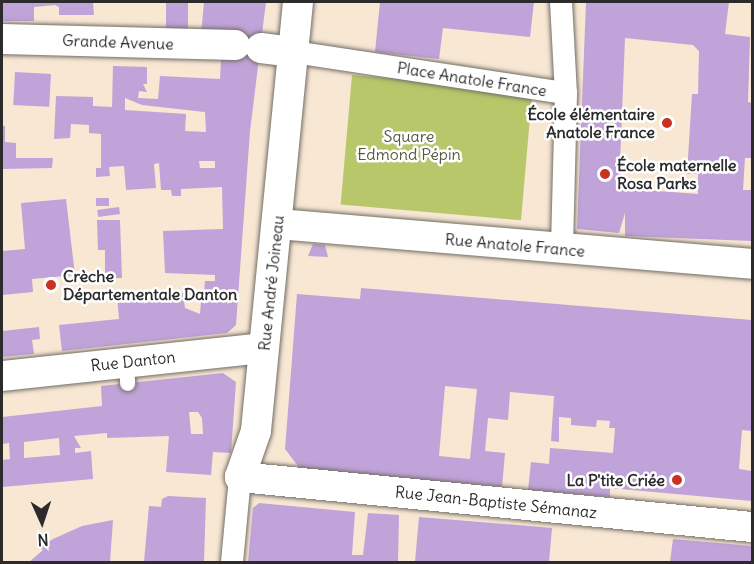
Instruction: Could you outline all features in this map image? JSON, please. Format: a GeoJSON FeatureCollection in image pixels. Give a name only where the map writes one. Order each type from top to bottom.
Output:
{"type":"FeatureCollection","features":[{"type":"Feature","properties":{"kind":"street","name":"Rue André Joineau"},"geometry":{"type":"LineString","coordinates":[[232,562],[240,477],[256,431],[298,2]]}},
{"type":"Feature","properties":{"kind":"street"},"geometry":{"type":"LineString","coordinates":[[561,2],[566,93]]}},
{"type":"Feature","properties":{"kind":"street","name":"Grande Avenue"},"geometry":{"type":"LineString","coordinates":[[2,39],[248,47],[294,52]]}},
{"type":"Feature","properties":{"kind":"street","name":"Place Anatole France"},"geometry":{"type":"LineString","coordinates":[[294,52],[566,93],[562,250]]}},
{"type":"Feature","properties":{"kind":"street","name":"Rue Anatole France"},"geometry":{"type":"LineString","coordinates":[[278,224],[562,250],[753,264]]}},
{"type":"Feature","properties":{"kind":"street","name":"Rue Danton"},"geometry":{"type":"LineString","coordinates":[[2,376],[126,372],[264,348]]}},
{"type":"Feature","properties":{"kind":"street","name":"Rue Jean-Baptiste Sémanaz"},"geometry":{"type":"LineString","coordinates":[[240,477],[753,527]]}},
{"type":"Feature","properties":{"kind":"green space","name":"Square Edmond Pépin"},"geometry":{"type":"Polygon","coordinates":[[[352,75],[532,91],[521,220],[341,205],[352,75]]]}},
{"type":"Feature","properties":{"kind":"building"},"geometry":{"type":"Polygon","coordinates":[[[2,2],[93,2],[94,15],[59,15],[59,7],[55,5],[34,7],[34,21],[2,21],[2,2]]]}},
{"type":"Feature","properties":{"kind":"building"},"geometry":{"type":"Polygon","coordinates":[[[166,2],[188,2],[188,33],[166,33],[166,2]]]}},
{"type":"Feature","properties":{"kind":"building"},"geometry":{"type":"Polygon","coordinates":[[[204,2],[266,2],[250,131],[236,325],[227,333],[62,351],[59,325],[119,319],[117,295],[204,292],[205,281],[215,281],[215,275],[165,273],[163,231],[223,229],[222,187],[181,189],[181,196],[172,196],[171,190],[161,190],[159,163],[154,164],[156,188],[126,190],[124,166],[109,167],[110,176],[96,177],[96,168],[101,168],[101,134],[89,133],[89,125],[71,124],[70,138],[54,139],[56,96],[93,97],[93,106],[112,107],[113,66],[147,67],[147,84],[143,84],[147,92],[139,91],[138,98],[158,99],[160,76],[220,79],[221,60],[211,60],[201,34],[204,2]],[[125,98],[125,110],[186,114],[185,131],[206,132],[205,112],[142,105],[125,98]],[[199,161],[200,168],[215,168],[215,161],[199,161]],[[184,301],[185,308],[200,314],[201,301],[184,301]]]}},
{"type":"Feature","properties":{"kind":"building"},"geometry":{"type":"Polygon","coordinates":[[[380,2],[534,2],[530,37],[443,28],[439,59],[375,52],[380,2]]]}},
{"type":"Feature","properties":{"kind":"building","name":"École élémentaire Anatole France"},"geometry":{"type":"Polygon","coordinates":[[[586,2],[729,2],[725,34],[750,37],[748,102],[752,103],[752,158],[745,158],[743,190],[752,190],[752,241],[625,236],[625,213],[619,233],[577,229],[586,2]],[[625,38],[619,188],[698,194],[698,174],[687,174],[692,94],[698,94],[699,51],[693,45],[625,38]]]}},
{"type":"Feature","properties":{"kind":"building"},"geometry":{"type":"Polygon","coordinates":[[[15,72],[51,74],[49,107],[13,105],[15,72]]]}},
{"type":"Feature","properties":{"kind":"building"},"geometry":{"type":"Polygon","coordinates":[[[2,126],[5,126],[5,142],[16,143],[16,158],[53,158],[52,168],[2,169],[2,126]]]}},
{"type":"Feature","properties":{"kind":"building"},"geometry":{"type":"Polygon","coordinates":[[[96,198],[109,198],[109,206],[96,206],[96,198]]]}},
{"type":"Feature","properties":{"kind":"building"},"geometry":{"type":"Polygon","coordinates":[[[66,199],[75,275],[32,279],[33,292],[2,295],[2,251],[25,249],[21,203],[66,199]]]}},
{"type":"Feature","properties":{"kind":"building"},"geometry":{"type":"Polygon","coordinates":[[[119,207],[120,214],[98,217],[97,210],[119,207]]]}},
{"type":"Feature","properties":{"kind":"building"},"geometry":{"type":"Polygon","coordinates":[[[97,220],[120,220],[122,278],[105,278],[105,250],[98,250],[97,220]]]}},
{"type":"Feature","properties":{"kind":"building"},"geometry":{"type":"Polygon","coordinates":[[[313,244],[325,245],[328,257],[308,256],[313,244]]]}},
{"type":"Feature","properties":{"kind":"building"},"geometry":{"type":"Polygon","coordinates":[[[361,288],[752,320],[752,431],[742,430],[739,469],[752,471],[752,501],[610,488],[610,497],[528,490],[531,462],[549,464],[550,448],[613,453],[615,428],[609,428],[610,421],[597,420],[596,427],[571,425],[571,418],[559,417],[559,442],[551,441],[554,396],[510,392],[508,420],[488,418],[485,451],[505,453],[502,487],[301,470],[285,449],[297,294],[360,299],[361,288]],[[445,386],[439,456],[470,459],[477,389],[445,386]]]}},
{"type":"Feature","properties":{"kind":"building"},"geometry":{"type":"Polygon","coordinates":[[[39,327],[40,339],[32,340],[34,354],[2,357],[2,331],[39,327]]]}},
{"type":"Feature","properties":{"kind":"building"},"geometry":{"type":"Polygon","coordinates":[[[223,373],[236,382],[231,453],[213,452],[211,475],[166,472],[169,436],[107,438],[107,433],[74,436],[81,448],[75,448],[75,453],[91,451],[93,479],[2,487],[2,460],[10,459],[9,443],[2,444],[2,417],[102,406],[101,386],[223,373]],[[189,412],[191,434],[203,434],[202,418],[198,412],[189,412]],[[59,438],[24,442],[24,458],[60,455],[59,438]]]}},
{"type":"Feature","properties":{"kind":"building"},"geometry":{"type":"Polygon","coordinates":[[[168,496],[206,498],[204,562],[144,562],[149,506],[161,507],[162,499],[168,496]]]}},
{"type":"Feature","properties":{"kind":"building"},"geometry":{"type":"Polygon","coordinates":[[[259,503],[355,512],[352,555],[363,555],[368,513],[399,515],[398,562],[248,562],[253,508],[259,503]]]}},
{"type":"Feature","properties":{"kind":"building"},"geometry":{"type":"Polygon","coordinates":[[[419,517],[552,528],[549,562],[415,562],[419,517]]]}},
{"type":"Feature","properties":{"kind":"building"},"geometry":{"type":"Polygon","coordinates":[[[113,520],[110,562],[29,562],[43,550],[40,547],[53,539],[82,526],[113,520]]]}},
{"type":"Feature","properties":{"kind":"building"},"geometry":{"type":"Polygon","coordinates":[[[673,539],[752,546],[752,562],[670,562],[673,539]]]}},
{"type":"Feature","properties":{"kind":"place","name":"École élémentaire Anatole France"},"geometry":{"type":"Point","coordinates":[667,123]}},
{"type":"Feature","properties":{"kind":"place","name":"École maternelle Rosa Parks"},"geometry":{"type":"Point","coordinates":[605,174]}},
{"type":"Feature","properties":{"kind":"place","name":"Crèche Départementale Danton"},"geometry":{"type":"Point","coordinates":[51,285]}},
{"type":"Feature","properties":{"kind":"place","name":"La P'tite Criée"},"geometry":{"type":"Point","coordinates":[677,480]}}]}
